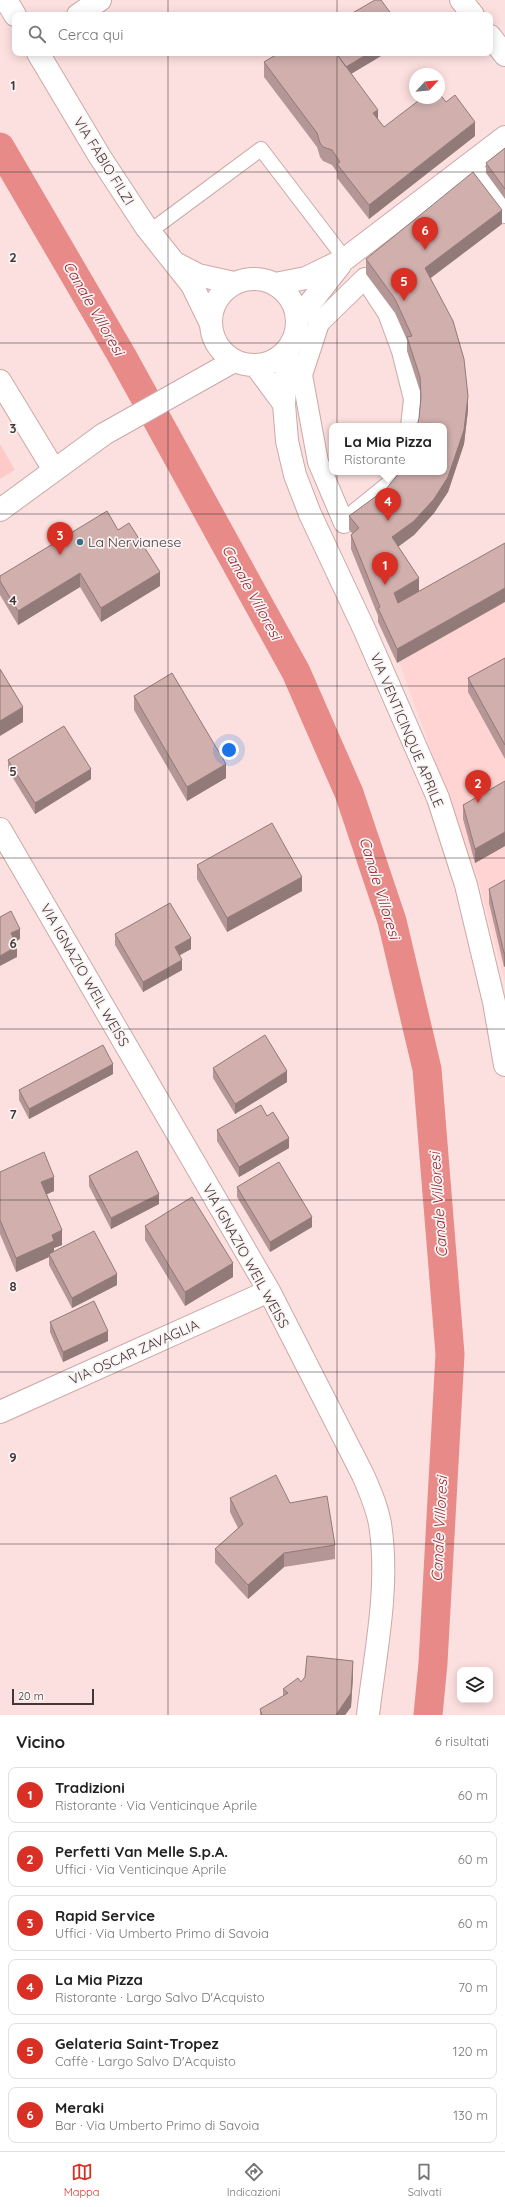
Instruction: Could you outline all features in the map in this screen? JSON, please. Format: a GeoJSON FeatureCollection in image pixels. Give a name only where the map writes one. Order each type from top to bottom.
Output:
{"type":"FeatureCollection","features":[{"type":"Feature","properties":{"kind":"street"},"geometry":{"type":"LineString","coordinates":[[6,0],[13,12]]}},
{"type":"Feature","properties":{"kind":"street"},"geometry":{"type":"LineString","coordinates":[[82,12],[100,0]]}},
{"type":"Feature","properties":{"kind":"street"},"geometry":{"type":"LineString","coordinates":[[461,0],[471,12]]}},
{"type":"Feature","properties":{"kind":"street"},"geometry":{"type":"LineString","coordinates":[[493,40],[505,55]]}},
{"type":"Feature","properties":{"kind":"street","name":"VIA FABIO FILZI"},"geometry":{"type":"LineString","coordinates":[[40,56],[100,157],[149,232],[192,285],[210,322]]}},
{"type":"Feature","properties":{"kind":"street"},"geometry":{"type":"LineString","coordinates":[[276,284],[306,278],[345,259],[505,137]]}},
{"type":"Feature","properties":{"kind":"street"},"geometry":{"type":"LineString","coordinates":[[470,165],[505,212]]}},
{"type":"Feature","properties":{"kind":"street"},"geometry":{"type":"LineString","coordinates":[[298,320],[345,259]]}},
{"type":"Feature","properties":{"kind":"street","name":"VIA FABIO FILZI"},"geometry":{"type":"LineString","coordinates":[[176,264],[198,275],[234,283]]}},
{"type":"Feature","properties":{"kind":"street"},"geometry":{"type":"LineString","coordinates":[[255,278],[276,284],[286,293],[295,305],[298,320],[297,330],[288,349],[280,358],[256,366],[234,361],[224,354],[217,345],[210,322],[212,310],[217,299],[224,290],[234,283],[255,278]]}},
{"type":"Feature","properties":{"kind":"street"},"geometry":{"type":"LineString","coordinates":[[396,475],[392,484],[344,523],[318,462],[302,375],[319,323],[365,278],[388,313],[402,351],[414,399],[411,423]]}},
{"type":"Feature","properties":{"kind":"street","name":"VIA VENTICINQUE APRILE"},"geometry":{"type":"LineString","coordinates":[[288,349],[284,404],[287,441],[294,468],[308,507],[438,798],[466,885],[504,1052]]}},
{"type":"Feature","properties":{"kind":"street"},"geometry":{"type":"LineString","coordinates":[[0,510],[104,434],[234,361]]}},
{"type":"Feature","properties":{"kind":"street"},"geometry":{"type":"LineString","coordinates":[[256,366],[284,404]]}},
{"type":"Feature","properties":{"kind":"street"},"geometry":{"type":"LineString","coordinates":[[0,380],[54,470]]}},
{"type":"Feature","properties":{"kind":"street","name":"VIA IGNAZIO WEIL WEISS"},"geometry":{"type":"LineString","coordinates":[[0,829],[269,1291],[363,1475],[374,1501],[380,1524],[383,1592],[368,1715]]}},
{"type":"Feature","properties":{"kind":"street","name":"VIA OSCAR ZAVAGLIA"},"geometry":{"type":"LineString","coordinates":[[0,1412],[269,1291]]}},
{"type":"Feature","properties":{"kind":"lane"},"geometry":{"type":"LineString","coordinates":[[149,232],[261,149],[345,259]]}},
{"type":"Feature","properties":{"kind":"shaded area"},"geometry":{"type":"Polygon","coordinates":[[[0,444],[15,470],[0,479],[0,444]]]}},
{"type":"Feature","properties":{"kind":"shaded area"},"geometry":{"type":"Polygon","coordinates":[[[505,565],[505,982],[477,876],[399,662],[505,565]]]}},
{"type":"Feature","properties":{"kind":"building"},"geometry":{"type":"Polygon","coordinates":[[[375,0],[381,0],[390,12],[354,12],[375,0]]]}},
{"type":"Feature","properties":{"kind":"building"},"geometry":{"type":"Polygon","coordinates":[[[274,56],[338,56],[378,110],[373,113],[384,127],[414,104],[445,104],[445,101],[446,102],[455,95],[475,122],[369,205],[337,164],[340,162],[332,150],[323,147],[320,143],[317,133],[264,62],[274,56]]]}},
{"type":"Feature","properties":{"kind":"building"},"geometry":{"type":"Polygon","coordinates":[[[338,56],[364,56],[346,67],[338,56]]]}},
{"type":"Feature","properties":{"kind":"building"},"geometry":{"type":"Polygon","coordinates":[[[505,148],[505,189],[486,163],[505,148]]]}},
{"type":"Feature","properties":{"kind":"building"},"geometry":{"type":"Polygon","coordinates":[[[473,172],[502,210],[425,268],[453,321],[464,359],[468,396],[464,430],[448,477],[434,499],[414,521],[392,537],[419,578],[394,593],[398,603],[505,543],[505,588],[397,649],[378,608],[380,607],[351,535],[359,528],[349,516],[386,489],[398,475],[447,475],[447,423],[418,423],[421,397],[420,377],[407,337],[412,336],[395,299],[366,259],[473,172]]]}},
{"type":"Feature","properties":{"kind":"building"},"geometry":{"type":"Polygon","coordinates":[[[107,511],[118,530],[129,523],[160,572],[101,608],[80,573],[18,611],[0,581],[0,576],[107,511]]]}},
{"type":"Feature","properties":{"kind":"building"},"geometry":{"type":"Polygon","coordinates":[[[505,658],[505,745],[468,678],[505,658]]]}},
{"type":"Feature","properties":{"kind":"building"},"geometry":{"type":"Polygon","coordinates":[[[0,669],[23,707],[0,721],[0,669]]]}},
{"type":"Feature","properties":{"kind":"building"},"geometry":{"type":"Polygon","coordinates":[[[172,673],[226,764],[187,787],[134,696],[172,673]]]}},
{"type":"Feature","properties":{"kind":"building"},"geometry":{"type":"Polygon","coordinates":[[[64,726],[91,769],[35,803],[8,760],[64,726]]]}},
{"type":"Feature","properties":{"kind":"building"},"geometry":{"type":"Polygon","coordinates":[[[505,781],[505,832],[475,849],[463,805],[505,781]]]}},
{"type":"Feature","properties":{"kind":"building"},"geometry":{"type":"Polygon","coordinates":[[[272,823],[302,877],[227,918],[197,865],[272,823]]]}},
{"type":"Feature","properties":{"kind":"building"},"geometry":{"type":"Polygon","coordinates":[[[505,880],[505,952],[504,953],[489,889],[505,880]]]}},
{"type":"Feature","properties":{"kind":"building"},"geometry":{"type":"Polygon","coordinates":[[[170,903],[191,938],[175,947],[182,960],[143,982],[115,934],[170,903]]]}},
{"type":"Feature","properties":{"kind":"building"},"geometry":{"type":"Polygon","coordinates":[[[11,911],[20,929],[11,933],[17,946],[0,956],[0,917],[11,911]]]}},
{"type":"Feature","properties":{"kind":"building"},"geometry":{"type":"Polygon","coordinates":[[[265,1035],[287,1071],[235,1104],[213,1068],[265,1035]]]}},
{"type":"Feature","properties":{"kind":"building"},"geometry":{"type":"Polygon","coordinates":[[[103,1045],[113,1064],[29,1109],[19,1090],[103,1045]]]}},
{"type":"Feature","properties":{"kind":"building"},"geometry":{"type":"Polygon","coordinates":[[[261,1105],[267,1116],[273,1112],[289,1138],[239,1167],[217,1130],[261,1105]]]}},
{"type":"Feature","properties":{"kind":"building"},"geometry":{"type":"Polygon","coordinates":[[[137,1151],[159,1194],[111,1218],[89,1176],[137,1151]]]}},
{"type":"Feature","properties":{"kind":"building"},"geometry":{"type":"Polygon","coordinates":[[[44,1152],[54,1177],[41,1182],[62,1230],[52,1235],[54,1241],[16,1258],[0,1220],[0,1172],[44,1152]]]}},
{"type":"Feature","properties":{"kind":"building"},"geometry":{"type":"Polygon","coordinates":[[[279,1162],[312,1217],[270,1242],[237,1187],[279,1162]]]}},
{"type":"Feature","properties":{"kind":"building"},"geometry":{"type":"Polygon","coordinates":[[[192,1197],[233,1263],[185,1292],[145,1226],[192,1197]]]}},
{"type":"Feature","properties":{"kind":"building"},"geometry":{"type":"Polygon","coordinates":[[[94,1231],[117,1274],[72,1298],[49,1254],[94,1231]]]}},
{"type":"Feature","properties":{"kind":"building"},"geometry":{"type":"Polygon","coordinates":[[[94,1301],[108,1331],[63,1352],[50,1322],[94,1301]]]}},
{"type":"Feature","properties":{"kind":"building"},"geometry":{"type":"Polygon","coordinates":[[[276,1475],[290,1503],[327,1496],[335,1545],[284,1553],[248,1585],[215,1549],[243,1524],[230,1498],[276,1475]]]}},
{"type":"Feature","properties":{"kind":"building"},"geometry":{"type":"Polygon","coordinates":[[[307,1656],[353,1661],[351,1693],[336,1715],[262,1715],[260,1709],[288,1693],[283,1689],[298,1678],[301,1682],[305,1677],[307,1656]]]}},
{"type":"Feature","properties":{"kind":"waterway","name":"Canale Villoresi"},"geometry":{"type":"LineString","coordinates":[[0,147],[122,356],[296,672],[349,793],[392,921],[427,1069],[450,1354],[433,1663],[428,1715]]}},
{"type":"Feature","properties":{"kind":"place","name":"Meraki"},"geometry":{"type":"Point","coordinates":[425,250]}},
{"type":"Feature","properties":{"kind":"place","name":"Gelateria Saint-Tropez"},"geometry":{"type":"Point","coordinates":[404,301]}},
{"type":"Feature","properties":{"kind":"place","name":"La Mia Pizza"},"geometry":{"type":"Point","coordinates":[388,521]}},
{"type":"Feature","properties":{"kind":"place","name":"La Nervianese"},"geometry":{"type":"Point","coordinates":[80,542]}},
{"type":"Feature","properties":{"kind":"place","name":"Rapid Service"},"geometry":{"type":"Point","coordinates":[60,555]}},
{"type":"Feature","properties":{"kind":"place","name":"Tradizioni"},"geometry":{"type":"Point","coordinates":[385,585]}},
{"type":"Feature","properties":{"kind":"place","name":"Perfetti Van Melle S.p.A."},"geometry":{"type":"Point","coordinates":[478,803]}}]}
